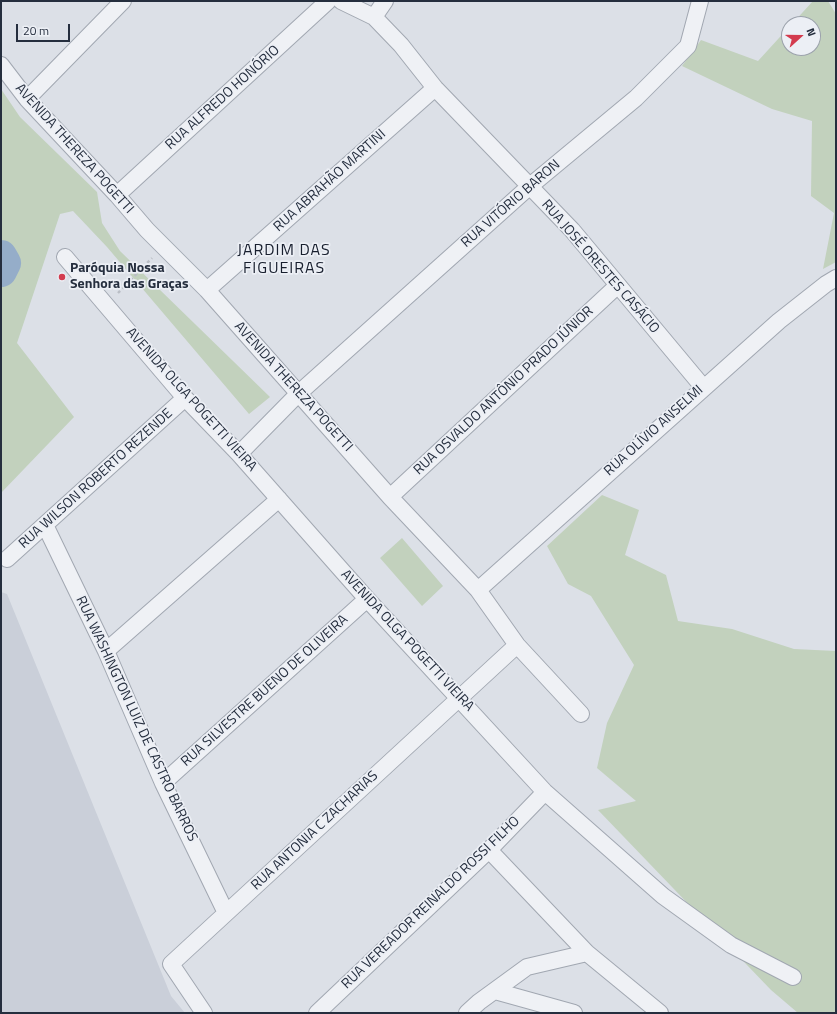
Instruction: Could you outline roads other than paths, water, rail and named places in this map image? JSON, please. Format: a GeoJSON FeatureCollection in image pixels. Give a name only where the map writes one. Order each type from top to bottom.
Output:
{"type":"FeatureCollection","features":[{"type":"Feature","properties":{"kind":"street"},"geometry":{"type":"LineString","coordinates":[[27,99],[123,1]]}},
{"type":"Feature","properties":{"kind":"street","name":"RUA ALFREDO HONÓRIO"},"geometry":{"type":"LineString","coordinates":[[117,195],[328,1]]}},
{"type":"Feature","properties":{"kind":"street","name":"RUA JOSÉ ORESTES CASÁCIO"},"geometry":{"type":"LineString","coordinates":[[341,1],[374,17],[401,45],[435,88],[572,230],[617,286],[703,387]]}},
{"type":"Feature","properties":{"kind":"street"},"geometry":{"type":"LineString","coordinates":[[374,17],[385,1]]}},
{"type":"Feature","properties":{"kind":"street","name":"RUA VITÓRIO BARON"},"geometry":{"type":"LineString","coordinates":[[239,454],[299,393],[530,186],[636,98],[688,46],[700,1]]}},
{"type":"Feature","properties":{"kind":"street","name":"AVENIDA THEREZA POGETTI"},"geometry":{"type":"LineString","coordinates":[[1,65],[27,99],[117,195],[146,230],[207,290],[390,497],[478,590],[517,645],[581,714]]}},
{"type":"Feature","properties":{"kind":"street","name":"RUA ABRAHÃO MARTINI"},"geometry":{"type":"LineString","coordinates":[[207,290],[435,88]]}},
{"type":"Feature","properties":{"kind":"street","name":"AVENIDA OLGA POGETTI VIEIRA"},"geometry":{"type":"LineString","coordinates":[[65,256],[185,398],[239,454],[367,599],[545,792],[663,896],[731,945],[793,977]]}},
{"type":"Feature","properties":{"kind":"street","name":"RUA OLÍVIO ANSELMI"},"geometry":{"type":"LineString","coordinates":[[478,590],[703,387],[779,321],[826,284],[836,278]]}},
{"type":"Feature","properties":{"kind":"street","name":"RUA OSVALDO ANTÔNIO PRADO JÚNIOR"},"geometry":{"type":"LineString","coordinates":[[390,497],[617,286]]}},
{"type":"Feature","properties":{"kind":"street","name":"RUA WILSON ROBERTO REZENDE"},"geometry":{"type":"LineString","coordinates":[[7,559],[185,398]]}},
{"type":"Feature","properties":{"kind":"street"},"geometry":{"type":"LineString","coordinates":[[106,651],[279,499]]}},
{"type":"Feature","properties":{"kind":"street","name":"RUA WASHINGTON LUIZ DE CASTRO BARROS"},"geometry":{"type":"LineString","coordinates":[[46,525],[106,651],[163,783],[226,913]]}},
{"type":"Feature","properties":{"kind":"street","name":"RUA SILVESTRE BUENO DE OLIVEIRA"},"geometry":{"type":"LineString","coordinates":[[163,783],[367,599]]}},
{"type":"Feature","properties":{"kind":"street","name":"RUA ANTONIA C ZACHARIAS"},"geometry":{"type":"LineString","coordinates":[[204,1013],[171,964],[458,697],[517,645]]}},
{"type":"Feature","properties":{"kind":"street","name":"RUA VEREADOR REINALDO ROSSI FILHO"},"geometry":{"type":"LineString","coordinates":[[317,1013],[489,850],[545,792]]}},
{"type":"Feature","properties":{"kind":"street"},"geometry":{"type":"LineString","coordinates":[[489,850],[587,953],[660,1013]]}},
{"type":"Feature","properties":{"kind":"street"},"geometry":{"type":"LineString","coordinates":[[468,1013],[528,967],[587,953]]}},
{"type":"Feature","properties":{"kind":"street"},"geometry":{"type":"LineString","coordinates":[[495,991],[574,1013]]}},
{"type":"Feature","properties":{"kind":"waterway"},"geometry":{"type":"LineString","coordinates":[[1,256],[5,263],[1,271]]}},
{"type":"Feature","properties":{"kind":"place","name":"Paróquia Nossa Senhora das Graças"},"geometry":{"type":"Point","coordinates":[62,277]}},
{"type":"Feature","properties":{"kind":"district","name":"JARDIM DAS FIGUEIRAS"},"geometry":{"type":"Point","coordinates":[284,260]}}]}
